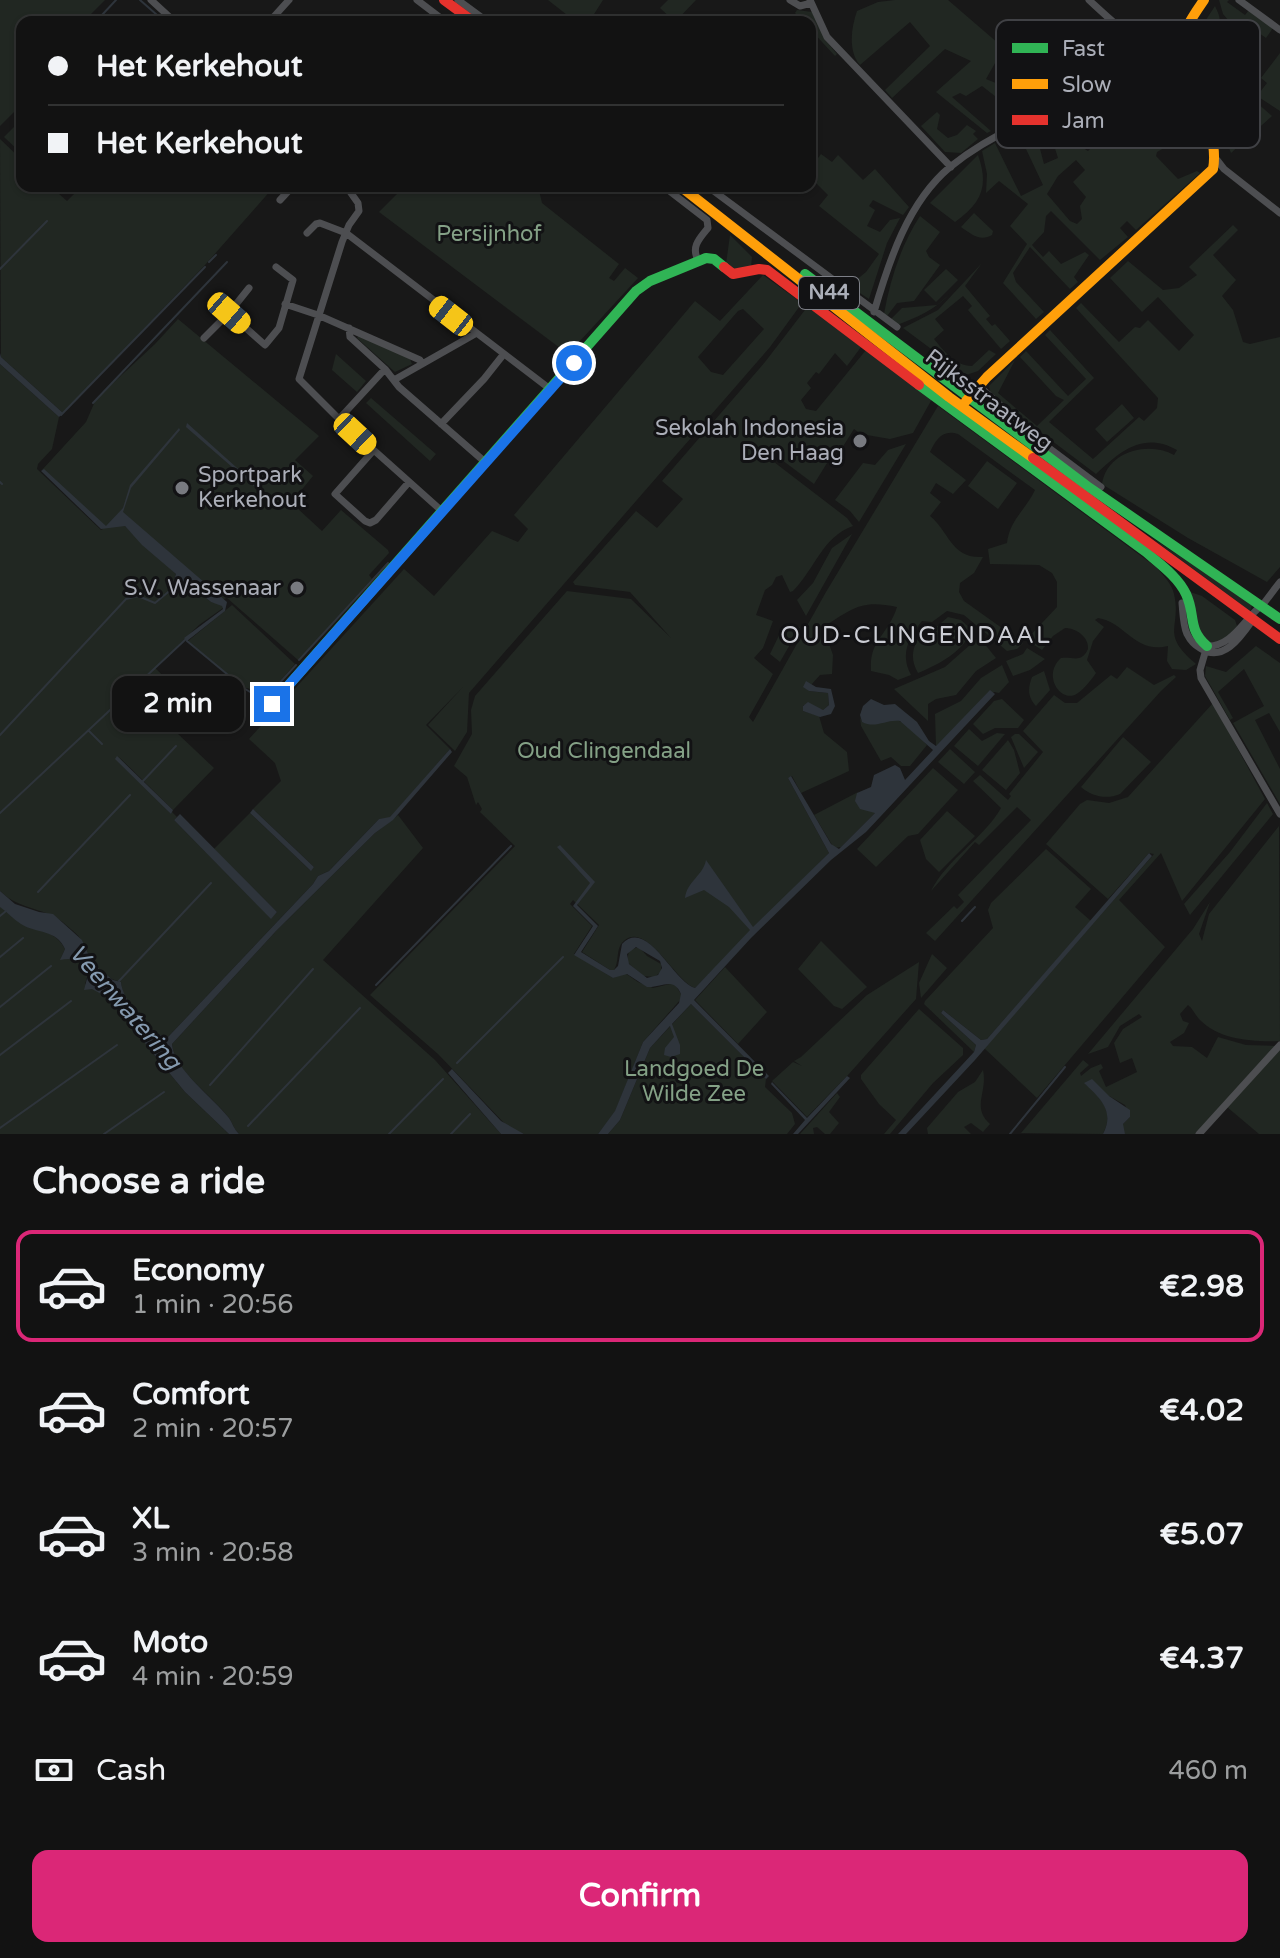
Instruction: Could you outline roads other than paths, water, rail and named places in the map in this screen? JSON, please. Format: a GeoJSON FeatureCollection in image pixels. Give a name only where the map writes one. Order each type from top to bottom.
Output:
{"type":"FeatureCollection","features":[{"type":"Feature","properties":{"kind":"street"},"geometry":{"type":"LineString","coordinates":[[151,0],[168,16]]}},
{"type":"Feature","properties":{"kind":"street"},"geometry":{"type":"LineString","coordinates":[[274,16],[289,0]]}},
{"type":"Feature","properties":{"kind":"street"},"geometry":{"type":"LineString","coordinates":[[417,0],[438,16]]}},
{"type":"Feature","properties":{"kind":"street"},"geometry":{"type":"LineString","coordinates":[[433,0],[454,16]]}},
{"type":"Feature","properties":{"kind":"street"},"geometry":{"type":"LineString","coordinates":[[444,0],[466,16]]}},
{"type":"Feature","properties":{"kind":"street"},"geometry":{"type":"LineString","coordinates":[[458,0],[480,16]]}},
{"type":"Feature","properties":{"kind":"street"},"geometry":{"type":"LineString","coordinates":[[790,0],[800,6],[811,1],[827,37],[951,167]]}},
{"type":"Feature","properties":{"kind":"street"},"geometry":{"type":"LineString","coordinates":[[1089,0],[1111,20]]}},
{"type":"Feature","properties":{"kind":"street"},"geometry":{"type":"LineString","coordinates":[[1190,20],[1204,0]]}},
{"type":"Feature","properties":{"kind":"street"},"geometry":{"type":"LineString","coordinates":[[1239,0],[1280,30]]}},
{"type":"Feature","properties":{"kind":"street"},"geometry":{"type":"LineString","coordinates":[[874,312],[890,258],[904,227],[951,167],[996,137]]}},
{"type":"Feature","properties":{"kind":"street"},"geometry":{"type":"LineString","coordinates":[[962,406],[979,386],[1213,169],[1217,160],[1215,148]]}},
{"type":"Feature","properties":{"kind":"street"},"geometry":{"type":"LineString","coordinates":[[1217,160],[1280,213]]}},
{"type":"Feature","properties":{"kind":"street"},"geometry":{"type":"LineString","coordinates":[[280,200],[287,192]]}},
{"type":"Feature","properties":{"kind":"street"},"geometry":{"type":"LineString","coordinates":[[350,192],[359,207],[346,233],[299,379],[373,451],[443,512]]}},
{"type":"Feature","properties":{"kind":"street"},"geometry":{"type":"LineString","coordinates":[[272,704],[643,284],[698,260],[695,245],[708,228],[707,220],[671,192]]}},
{"type":"Feature","properties":{"kind":"street","name":"Rijksstraatweg"},"geometry":{"type":"LineString","coordinates":[[688,192],[962,406],[1280,639]]}},
{"type":"Feature","properties":{"kind":"street","name":"Rijksstraatweg"},"geometry":{"type":"LineString","coordinates":[[698,192],[1087,486],[1280,619]]}},
{"type":"Feature","properties":{"kind":"street"},"geometry":{"type":"LineString","coordinates":[[715,192],[897,327]]}},
{"type":"Feature","properties":{"kind":"street"},"geometry":{"type":"LineString","coordinates":[[307,233],[320,223],[346,233],[550,389]]}},
{"type":"Feature","properties":{"kind":"street","name":"Rijksstraatweg"},"geometry":{"type":"LineString","coordinates":[[698,260],[714,259],[736,275],[759,268],[767,270],[1146,552],[1170,573],[1186,594],[1195,636],[1206,649]]}},
{"type":"Feature","properties":{"kind":"street"},"geometry":{"type":"LineString","coordinates":[[229,313],[265,345],[279,328],[293,280],[276,267]]}},
{"type":"Feature","properties":{"kind":"street"},"geometry":{"type":"LineString","coordinates":[[204,338],[249,288]]}},
{"type":"Feature","properties":{"kind":"street"},"geometry":{"type":"LineString","coordinates":[[285,304],[349,328],[420,360],[422,364]]}},
{"type":"Feature","properties":{"kind":"street"},"geometry":{"type":"LineString","coordinates":[[349,328],[350,337],[485,462]]}},
{"type":"Feature","properties":{"kind":"street"},"geometry":{"type":"LineString","coordinates":[[394,380],[475,334]]}},
{"type":"Feature","properties":{"kind":"street"},"geometry":{"type":"LineString","coordinates":[[441,424],[503,355]]}},
{"type":"Feature","properties":{"kind":"street"},"geometry":{"type":"LineString","coordinates":[[339,419],[385,369]]}},
{"type":"Feature","properties":{"kind":"street","name":"Rijksstraatweg"},"geometry":{"type":"LineString","coordinates":[[979,386],[1041,442],[1101,487]]}},
{"type":"Feature","properties":{"kind":"street"},"geometry":{"type":"LineString","coordinates":[[373,451],[335,494],[365,521],[370,523],[409,482]]}},
{"type":"Feature","properties":{"kind":"street"},"geometry":{"type":"LineString","coordinates":[[1181,588],[1187,634],[1194,644],[1215,653],[1237,641],[1251,617],[1280,582]]}},
{"type":"Feature","properties":{"kind":"street"},"geometry":{"type":"LineString","coordinates":[[1206,649],[1201,678],[1280,814]]}},
{"type":"Feature","properties":{"kind":"street"},"geometry":{"type":"LineString","coordinates":[[1199,1134],[1280,1045]]}},
{"type":"Feature","properties":{"kind":"water"},"geometry":{"type":"Polygon","coordinates":[[[0,353],[63,413],[59,417],[0,364],[0,353]]]}},
{"type":"Feature","properties":{"kind":"water"},"geometry":{"type":"Polygon","coordinates":[[[187,423],[267,495],[186,427],[187,423]]]}},
{"type":"Feature","properties":{"kind":"water"},"geometry":{"type":"Polygon","coordinates":[[[179,428],[131,488],[123,512],[227,602],[225,611],[187,641],[184,638],[223,609],[222,606],[211,602],[186,582],[174,588],[176,574],[125,526],[101,529],[41,471],[44,469],[106,526],[123,508],[130,485],[179,428]]]}},
{"type":"Feature","properties":{"kind":"water"},"geometry":{"type":"Polygon","coordinates":[[[806,681],[816,687],[831,689],[835,706],[831,714],[820,717],[803,711],[803,706],[808,702],[823,710],[829,705],[828,693],[809,691],[803,687],[806,681]]]}},
{"type":"Feature","properties":{"kind":"water"},"geometry":{"type":"Polygon","coordinates":[[[990,690],[995,694],[866,832],[831,860],[751,938],[694,1000],[769,1076],[766,1079],[691,1004],[672,1024],[680,1054],[671,1057],[664,1055],[665,1048],[674,1037],[670,1026],[650,1048],[620,1120],[608,1134],[598,1134],[615,1111],[643,1042],[679,1003],[681,994],[671,984],[647,987],[627,974],[613,978],[574,955],[593,926],[573,906],[590,883],[557,847],[560,845],[595,882],[577,905],[598,926],[581,952],[614,970],[618,966],[622,944],[631,938],[641,939],[651,945],[687,984],[695,988],[750,930],[729,907],[704,890],[685,898],[706,860],[753,927],[829,853],[788,778],[791,776],[831,844],[839,849],[875,813],[860,809],[855,801],[857,793],[871,787],[874,775],[895,765],[900,768],[905,780],[933,750],[900,721],[872,725],[862,722],[860,715],[863,706],[871,699],[884,705],[895,704],[917,722],[936,746],[990,690]],[[636,947],[627,954],[629,964],[647,978],[658,975],[662,968],[660,961],[636,947]]]}},
{"type":"Feature","properties":{"kind":"water","name":"Veenwatering"},"geometry":{"type":"Polygon","coordinates":[[[450,749],[452,752],[393,820],[375,833],[276,931],[172,1044],[174,1054],[187,1074],[229,1118],[239,1134],[229,1134],[185,1092],[147,1046],[118,1003],[92,989],[84,990],[89,971],[77,960],[60,960],[65,949],[57,938],[21,924],[0,907],[0,891],[15,904],[53,914],[82,940],[92,963],[113,980],[121,982],[126,998],[145,1024],[168,1037],[318,876],[329,871],[379,819],[390,817],[450,749]]]}},
{"type":"Feature","properties":{"kind":"water"},"geometry":{"type":"Polygon","coordinates":[[[117,756],[173,810],[171,814],[115,759],[117,756]]]}},
{"type":"Feature","properties":{"kind":"water"},"geometry":{"type":"Polygon","coordinates":[[[253,809],[314,867],[311,871],[250,813],[253,809]]]}},
{"type":"Feature","properties":{"kind":"water"},"geometry":{"type":"Polygon","coordinates":[[[180,814],[277,912],[271,919],[174,820],[180,814]]]}},
{"type":"Feature","properties":{"kind":"water"},"geometry":{"type":"Polygon","coordinates":[[[1149,853],[1152,856],[975,1060],[906,1134],[898,1134],[974,1052],[976,1045],[941,1013],[943,1010],[981,1040],[987,1039],[1149,853]]]}},
{"type":"Feature","properties":{"kind":"water"},"geometry":{"type":"Polygon","coordinates":[[[452,1069],[501,1121],[524,1134],[501,1134],[448,1073],[452,1069]]]}},
{"type":"Feature","properties":{"kind":"water"},"geometry":{"type":"Polygon","coordinates":[[[847,1076],[850,1078],[798,1134],[793,1134],[805,1120],[772,1082],[807,1118],[847,1076]]]}},
{"type":"Feature","properties":{"kind":"water"},"geometry":{"type":"Polygon","coordinates":[[[1092,1079],[1109,1096],[1130,1110],[1130,1117],[1123,1124],[1125,1134],[1103,1134],[1107,1118],[1104,1106],[1084,1083],[1092,1079]]]}},
{"type":"Feature","properties":{"kind":"waterway"},"geometry":{"type":"LineString","coordinates":[[101,16],[116,0]]}},
{"type":"Feature","properties":{"kind":"waterway"},"geometry":{"type":"LineString","coordinates":[[140,0],[158,16]]}},
{"type":"Feature","properties":{"kind":"waterway"},"geometry":{"type":"LineString","coordinates":[[0,269],[47,221]]}},
{"type":"Feature","properties":{"kind":"waterway"},"geometry":{"type":"LineString","coordinates":[[209,262],[216,255]]}},
{"type":"Feature","properties":{"kind":"waterway"},"geometry":{"type":"LineString","coordinates":[[93,403],[227,262]]}},
{"type":"Feature","properties":{"kind":"waterway"},"geometry":{"type":"LineString","coordinates":[[61,415],[205,267]]}},
{"type":"Feature","properties":{"kind":"waterway"},"geometry":{"type":"LineString","coordinates":[[299,660],[388,563]]}},
{"type":"Feature","properties":{"kind":"waterway"},"geometry":{"type":"LineString","coordinates":[[0,735],[126,599],[138,596],[155,603],[173,588]]}},
{"type":"Feature","properties":{"kind":"waterway"},"geometry":{"type":"LineString","coordinates":[[0,813],[186,639]]}},
{"type":"Feature","properties":{"kind":"waterway"},"geometry":{"type":"LineString","coordinates":[[187,641],[239,684]]}},
{"type":"Feature","properties":{"kind":"waterway"},"geometry":{"type":"LineString","coordinates":[[245,689],[264,700],[296,665]]}},
{"type":"Feature","properties":{"kind":"waterway"},"geometry":{"type":"LineString","coordinates":[[89,731],[102,744]]}},
{"type":"Feature","properties":{"kind":"waterway"},"geometry":{"type":"LineString","coordinates":[[143,781],[176,746]]}},
{"type":"Feature","properties":{"kind":"waterway"},"geometry":{"type":"LineString","coordinates":[[38,892],[130,795]]}},
{"type":"Feature","properties":{"kind":"waterway"},"geometry":{"type":"LineString","coordinates":[[376,985],[511,846]]}},
{"type":"Feature","properties":{"kind":"waterway","name":"Veenwatering"},"geometry":{"type":"LineString","coordinates":[[119,981],[211,883]]}},
{"type":"Feature","properties":{"kind":"waterway"},"geometry":{"type":"LineString","coordinates":[[962,921],[975,907]]}},
{"type":"Feature","properties":{"kind":"waterway"},"geometry":{"type":"LineString","coordinates":[[0,916],[6,911]]}},
{"type":"Feature","properties":{"kind":"waterway"},"geometry":{"type":"LineString","coordinates":[[0,957],[23,938]]}},
{"type":"Feature","properties":{"kind":"waterway"},"geometry":{"type":"LineString","coordinates":[[457,1063],[563,957]]}},
{"type":"Feature","properties":{"kind":"waterway"},"geometry":{"type":"LineString","coordinates":[[0,1007],[51,966]]}},
{"type":"Feature","properties":{"kind":"waterway"},"geometry":{"type":"LineString","coordinates":[[210,1085],[313,969]]}},
{"type":"Feature","properties":{"kind":"waterway"},"geometry":{"type":"LineString","coordinates":[[0,1055],[71,1001]]}},
{"type":"Feature","properties":{"kind":"waterway"},"geometry":{"type":"LineString","coordinates":[[248,1126],[360,1008]]}},
{"type":"Feature","properties":{"kind":"waterway"},"geometry":{"type":"LineString","coordinates":[[0,1128],[117,1045]]}},
{"type":"Feature","properties":{"kind":"waterway"},"geometry":{"type":"LineString","coordinates":[[1010,1134],[1065,1067]]}},
{"type":"Feature","properties":{"kind":"waterway"},"geometry":{"type":"LineString","coordinates":[[389,1134],[443,1079]]}},
{"type":"Feature","properties":{"kind":"waterway"},"geometry":{"type":"LineString","coordinates":[[104,1134],[164,1092]]}},
{"type":"Feature","properties":{"kind":"waterway"},"geometry":{"type":"LineString","coordinates":[[451,1134],[470,1114]]}},
{"type":"Feature","properties":{"kind":"place","name":"Sekolah Indonesia Den Haag"},"geometry":{"type":"Point","coordinates":[860,441]}},
{"type":"Feature","properties":{"kind":"place","name":"Sportpark Kerkehout"},"geometry":{"type":"Point","coordinates":[182,488]}},
{"type":"Feature","properties":{"kind":"place","name":"S.V. Wassenaar"},"geometry":{"type":"Point","coordinates":[297,588]}},
{"type":"Feature","properties":{"kind":"district","name":"OUD-CLINGENDAAL"},"geometry":{"type":"Point","coordinates":[916,635]}},
{"type":"Feature","properties":{"kind":"park label","name":"Persijnhof"},"geometry":{"type":"Point","coordinates":[489,234]}},
{"type":"Feature","properties":{"kind":"park label","name":"Oud Clingendaal"},"geometry":{"type":"Point","coordinates":[604,751]}},
{"type":"Feature","properties":{"kind":"park label","name":"Landgoed De Wilde Zee"},"geometry":{"type":"Point","coordinates":[694,1082]}}]}
